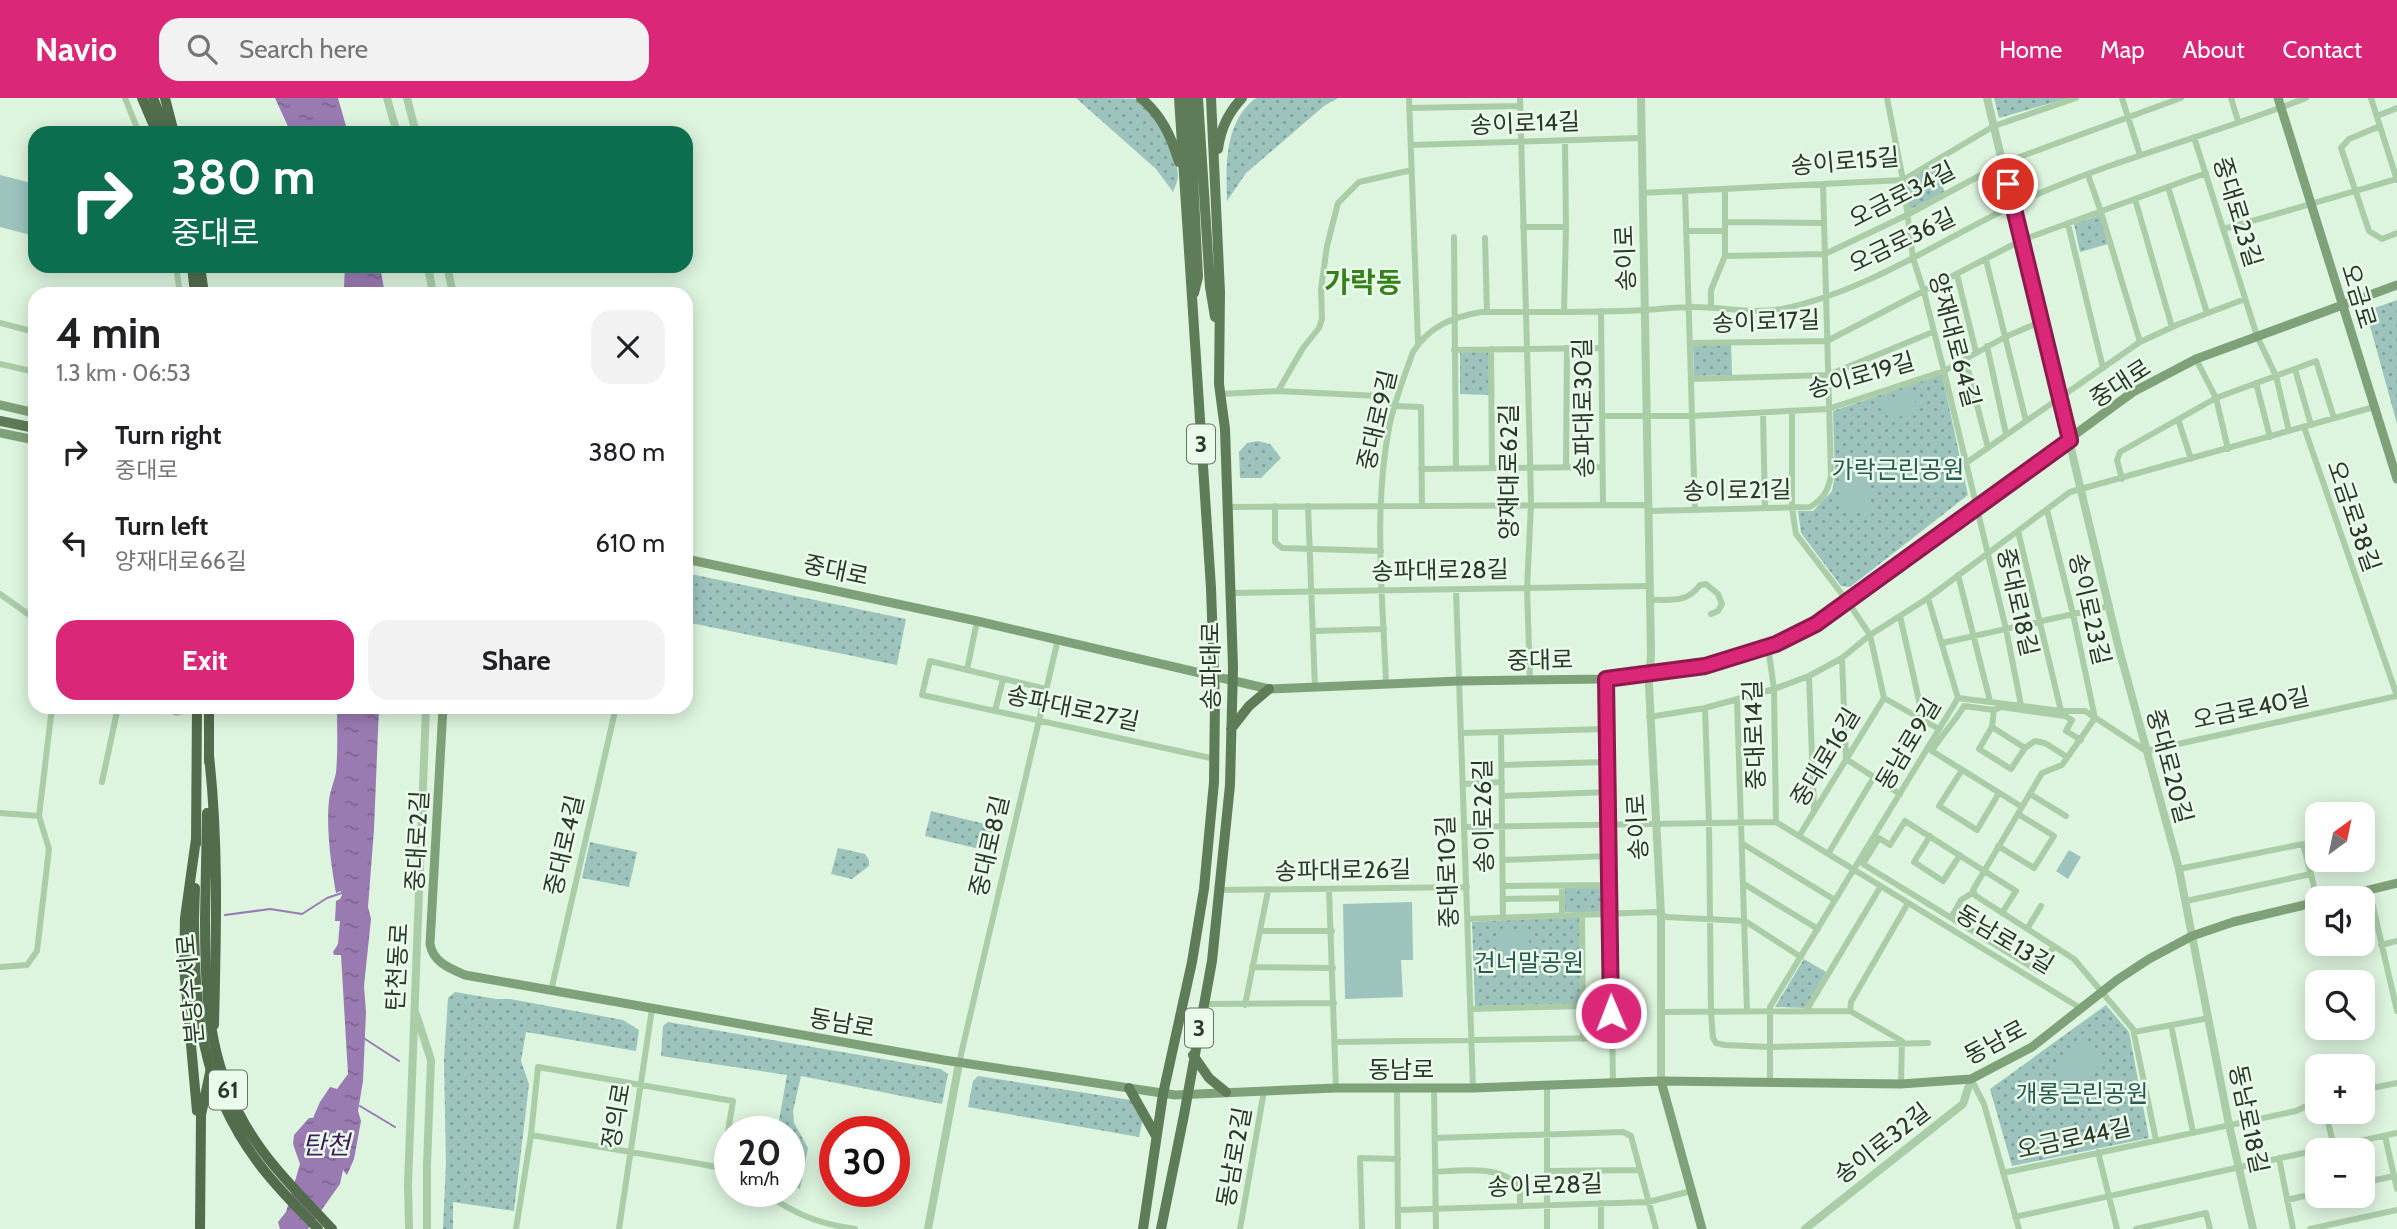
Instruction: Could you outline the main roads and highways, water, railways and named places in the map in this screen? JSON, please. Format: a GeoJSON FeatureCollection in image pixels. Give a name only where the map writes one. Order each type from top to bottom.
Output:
{"type":"FeatureCollection","features":[{"type":"Feature","properties":{"kind":"highway"},"geometry":{"type":"LineString","coordinates":[[142,98],[154,126]]}},
{"type":"Feature","properties":{"kind":"highway"},"geometry":{"type":"LineString","coordinates":[[153,98],[164,126]]}},
{"type":"Feature","properties":{"kind":"highway"},"geometry":{"type":"LineString","coordinates":[[165,98],[172,126]]}},
{"type":"Feature","properties":{"kind":"highway","name":"분당수서로"},"geometry":{"type":"LineString","coordinates":[[197,714],[195,918],[198,1008],[205,1053],[214,1086],[235,1128],[258,1162],[317,1229]]}},
{"type":"Feature","properties":{"kind":"highway","name":"분당수서로"},"geometry":{"type":"LineString","coordinates":[[209,714],[209,757],[195,918],[205,975],[208,1019],[220,1069],[232,1101],[265,1154],[332,1229]]}},
{"type":"Feature","properties":{"kind":"highway"},"geometry":{"type":"LineString","coordinates":[[197,1227],[201,1115],[214,1051],[215,840],[209,757]]}},
{"type":"Feature","properties":{"kind":"highway"},"geometry":{"type":"LineString","coordinates":[[195,918],[186,1006],[197,1101],[197,1227]]}},
{"type":"Feature","properties":{"kind":"main road"},"geometry":{"type":"LineString","coordinates":[[1141,98],[1165,124],[1184,181]]}},
{"type":"Feature","properties":{"kind":"main road"},"geometry":{"type":"LineString","coordinates":[[1179,98],[1192,300]]}},
{"type":"Feature","properties":{"kind":"main road","name":"3"},"geometry":{"type":"LineString","coordinates":[[1189,98],[1198,277],[1192,300]]}},
{"type":"Feature","properties":{"kind":"main road","name":"3"},"geometry":{"type":"LineString","coordinates":[[1198,98],[1210,287],[1218,334]]}},
{"type":"Feature","properties":{"kind":"main road","name":"송파대로"},"geometry":{"type":"LineString","coordinates":[[1161,1229],[1204,1004],[1220,890],[1230,785],[1233,680],[1211,98]]}},
{"type":"Feature","properties":{"kind":"main road"},"geometry":{"type":"LineString","coordinates":[[1215,177],[1220,132],[1231,110],[1242,98]]}},
{"type":"Feature","properties":{"kind":"main road","name":"오금로"},"geometry":{"type":"LineString","coordinates":[[2280,103],[2397,479]]}},
{"type":"Feature","properties":{"kind":"main road","name":"중대로"},"geometry":{"type":"LineString","coordinates":[[693,560],[1058,639],[1269,689],[1459,681],[1606,679],[1705,666],[1768,646],[1816,624],[2133,393],[2196,359],[2397,285]]}},
{"type":"Feature","properties":{"kind":"main road","name":"송파대로"},"geometry":{"type":"LineString","coordinates":[[1143,1229],[1163,1094],[1192,962],[1204,889],[1215,759],[1211,588],[1192,300]]}},
{"type":"Feature","properties":{"kind":"main road"},"geometry":{"type":"LineString","coordinates":[[0,405],[28,411]]}},
{"type":"Feature","properties":{"kind":"main road"},"geometry":{"type":"LineString","coordinates":[[0,421],[28,427]]}},
{"type":"Feature","properties":{"kind":"main road"},"geometry":{"type":"LineString","coordinates":[[0,433],[28,439]]}},
{"type":"Feature","properties":{"kind":"main road"},"geometry":{"type":"LineString","coordinates":[[1231,730],[1249,706],[1269,689]]}},
{"type":"Feature","properties":{"kind":"main road","name":"중대로2길"},"geometry":{"type":"LineString","coordinates":[[443,714],[430,944],[436,959],[449,968]]}},
{"type":"Feature","properties":{"kind":"main road"},"geometry":{"type":"LineString","coordinates":[[2375,888],[2397,883]]}},
{"type":"Feature","properties":{"kind":"main road","name":"동남로"},"geometry":{"type":"LineString","coordinates":[[449,968],[465,975],[652,1009],[959,1063],[1163,1094],[1661,1081],[1901,1084],[1970,1079],[2032,1046],[2149,959],[2192,936],[2305,903]]}},
{"type":"Feature","properties":{"kind":"main road"},"geometry":{"type":"LineString","coordinates":[[1194,1055],[1209,1078],[1226,1092]]}},
{"type":"Feature","properties":{"kind":"main road","name":"송이로"},"geometry":{"type":"LineString","coordinates":[[1661,1081],[1702,1229]]}},
{"type":"Feature","properties":{"kind":"main road"},"geometry":{"type":"LineString","coordinates":[[1129,1088],[1157,1138]]}},
{"type":"Feature","properties":{"kind":"water"},"geometry":{"type":"Polygon","coordinates":[[[275,98],[338,98],[346,126],[288,126],[275,98]]]}},
{"type":"Feature","properties":{"kind":"water"},"geometry":{"type":"Polygon","coordinates":[[[345,273],[381,273],[384,287],[344,287],[345,273]]]}},
{"type":"Feature","properties":{"kind":"water","name":"탄천"},"geometry":{"type":"Polygon","coordinates":[[[337,714],[379,714],[368,907],[371,919],[364,986],[366,1012],[363,1081],[358,1111],[361,1121],[354,1159],[347,1175],[343,1170],[340,1184],[308,1229],[280,1229],[278,1222],[286,1212],[300,1164],[293,1144],[294,1135],[309,1118],[313,1118],[330,1087],[337,1089],[348,1074],[341,955],[334,955],[333,952],[338,944],[340,921],[335,921],[336,901],[342,895],[341,891],[336,893],[328,822],[337,748],[337,714]]]}},
{"type":"Feature","properties":{"kind":"waterway"},"geometry":{"type":"LineString","coordinates":[[225,915],[270,909],[302,914],[327,898],[342,893]]}},
{"type":"Feature","properties":{"kind":"waterway"},"geometry":{"type":"LineString","coordinates":[[362,1037],[399,1061]]}},
{"type":"Feature","properties":{"kind":"waterway"},"geometry":{"type":"LineString","coordinates":[[360,1106],[395,1127]]}},
{"type":"Feature","properties":{"kind":"district","name":"가락동"},"geometry":{"type":"Point","coordinates":[1363,282]}},
{"type":"Feature","properties":{"kind":"park label","name":"가락근린공원"},"geometry":{"type":"Point","coordinates":[1898,469]}},
{"type":"Feature","properties":{"kind":"park label","name":"건너말공원"},"geometry":{"type":"Point","coordinates":[1529,962]}},
{"type":"Feature","properties":{"kind":"park label","name":"개롱근린공원"},"geometry":{"type":"Point","coordinates":[2082,1093]}}]}
